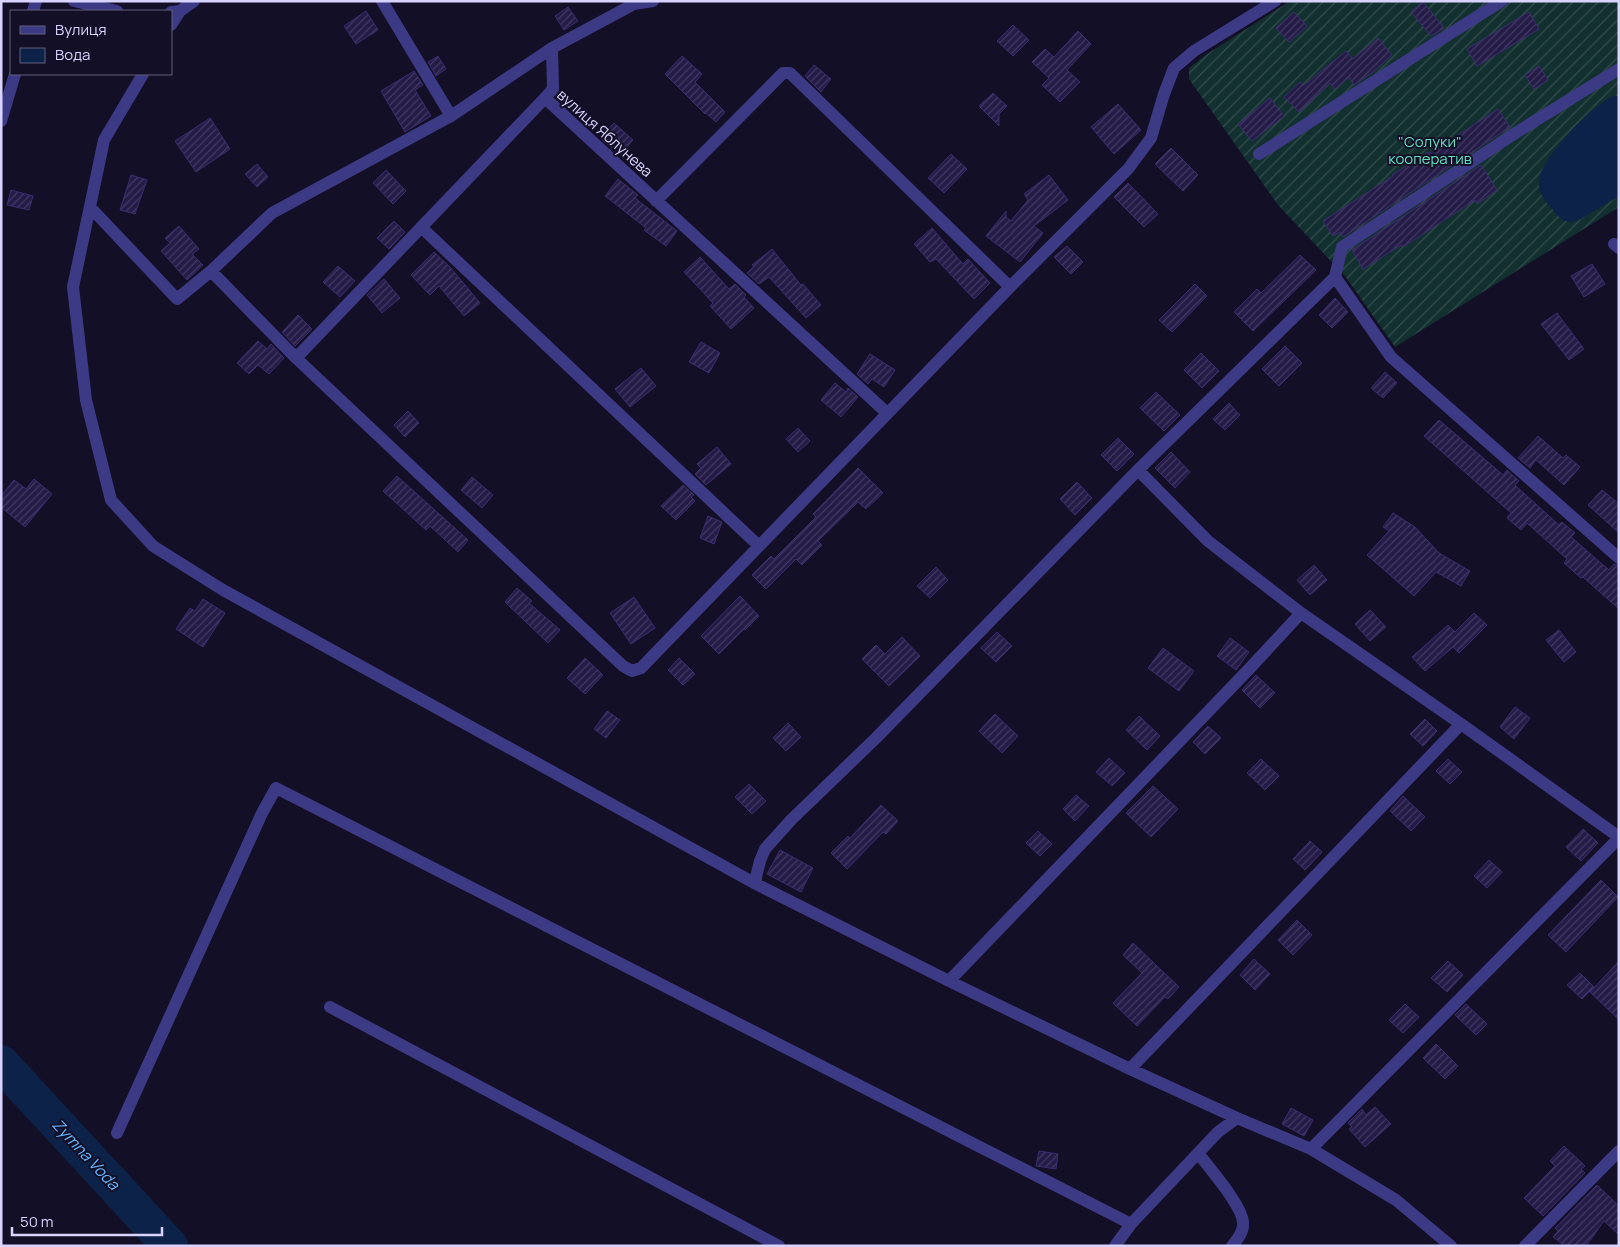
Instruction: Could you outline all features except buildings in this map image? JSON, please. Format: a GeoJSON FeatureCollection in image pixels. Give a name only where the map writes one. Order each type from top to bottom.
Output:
{"type":"FeatureCollection","features":[{"type":"Feature","properties":{"kind":"street"},"geometry":{"type":"LineString","coordinates":[[74,1],[113,10]]}},
{"type":"Feature","properties":{"kind":"street"},"geometry":{"type":"LineString","coordinates":[[175,11],[194,1]]}},
{"type":"Feature","properties":{"kind":"street"},"geometry":{"type":"LineString","coordinates":[[382,1],[451,116]]}},
{"type":"Feature","properties":{"kind":"street"},"geometry":{"type":"LineString","coordinates":[[90,207],[177,299],[272,213],[451,116],[552,48],[634,4],[653,1]]}},
{"type":"Feature","properties":{"kind":"street"},"geometry":{"type":"LineString","coordinates":[[211,270],[296,358],[622,666],[632,671],[641,668],[1134,161],[1151,138],[1174,68],[1194,51],[1275,1]]}},
{"type":"Feature","properties":{"kind":"street"},"geometry":{"type":"LineString","coordinates":[[1259,154],[1502,1]]}},
{"type":"Feature","properties":{"kind":"street"},"geometry":{"type":"LineString","coordinates":[[545,98],[552,89],[552,48]]}},
{"type":"Feature","properties":{"kind":"street"},"geometry":{"type":"LineString","coordinates":[[756,884],[760,861],[765,849],[780,831],[876,738],[1138,470],[1335,277],[1342,247],[1517,132],[1619,69]]}},
{"type":"Feature","properties":{"kind":"street"},"geometry":{"type":"LineString","coordinates":[[656,201],[783,73],[790,73],[1010,287]]}},
{"type":"Feature","properties":{"kind":"street"},"geometry":{"type":"LineString","coordinates":[[1,121],[15,75]]}},
{"type":"Feature","properties":{"kind":"street"},"geometry":{"type":"LineString","coordinates":[[142,75],[104,140],[73,287],[86,400],[111,500],[153,546],[223,590],[756,884],[949,981],[1130,1068],[1237,1118],[1311,1149],[1396,1200],[1451,1246]]}},
{"type":"Feature","properties":{"kind":"street","name":"вулиця Яблунева"},"geometry":{"type":"LineString","coordinates":[[296,358],[545,98],[887,413]]}},
{"type":"Feature","properties":{"kind":"street"},"geometry":{"type":"LineString","coordinates":[[421,227],[759,546]]}},
{"type":"Feature","properties":{"kind":"street"},"geometry":{"type":"LineString","coordinates":[[1335,277],[1391,357],[1619,558]]}},
{"type":"Feature","properties":{"kind":"street"},"geometry":{"type":"LineString","coordinates":[[1138,470],[1208,541],[1301,613],[1619,837],[1311,1149]]}},
{"type":"Feature","properties":{"kind":"street"},"geometry":{"type":"LineString","coordinates":[[949,981],[1301,613]]}},
{"type":"Feature","properties":{"kind":"street"},"geometry":{"type":"LineString","coordinates":[[1130,1068],[1461,724]]}},
{"type":"Feature","properties":{"kind":"street"},"geometry":{"type":"LineString","coordinates":[[118,1133],[258,822],[276,788],[1131,1224]]}},
{"type":"Feature","properties":{"kind":"street"},"geometry":{"type":"LineString","coordinates":[[330,1007],[779,1246]]}},
{"type":"Feature","properties":{"kind":"street"},"geometry":{"type":"LineString","coordinates":[[1115,1246],[1131,1224],[1198,1153],[1226,1125],[1237,1118]]}},
{"type":"Feature","properties":{"kind":"street"},"geometry":{"type":"LineString","coordinates":[[1525,1246],[1619,1151]]}},
{"type":"Feature","properties":{"kind":"street"},"geometry":{"type":"LineString","coordinates":[[1198,1153],[1236,1204],[1242,1216],[1241,1234],[1232,1246]]}},
{"type":"Feature","properties":{"kind":"green space","name":"\"Солуки\" кооператив"},"geometry":{"type":"Polygon","coordinates":[[[1290,1],[1619,1],[1619,207],[1395,347],[1345,276],[1278,205],[1189,79],[1189,68],[1207,54],[1290,1]]]}},
{"type":"Feature","properties":{"kind":"water"},"geometry":{"type":"Polygon","coordinates":[[[1613,96],[1619,96],[1619,196],[1581,219],[1573,221],[1563,220],[1542,195],[1539,182],[1542,172],[1548,160],[1568,134],[1593,110],[1613,96]]]}},
{"type":"Feature","properties":{"kind":"waterway","name":"Zymna Voda"},"geometry":{"type":"LineString","coordinates":[[1,1063],[170,1246]]}}]}
